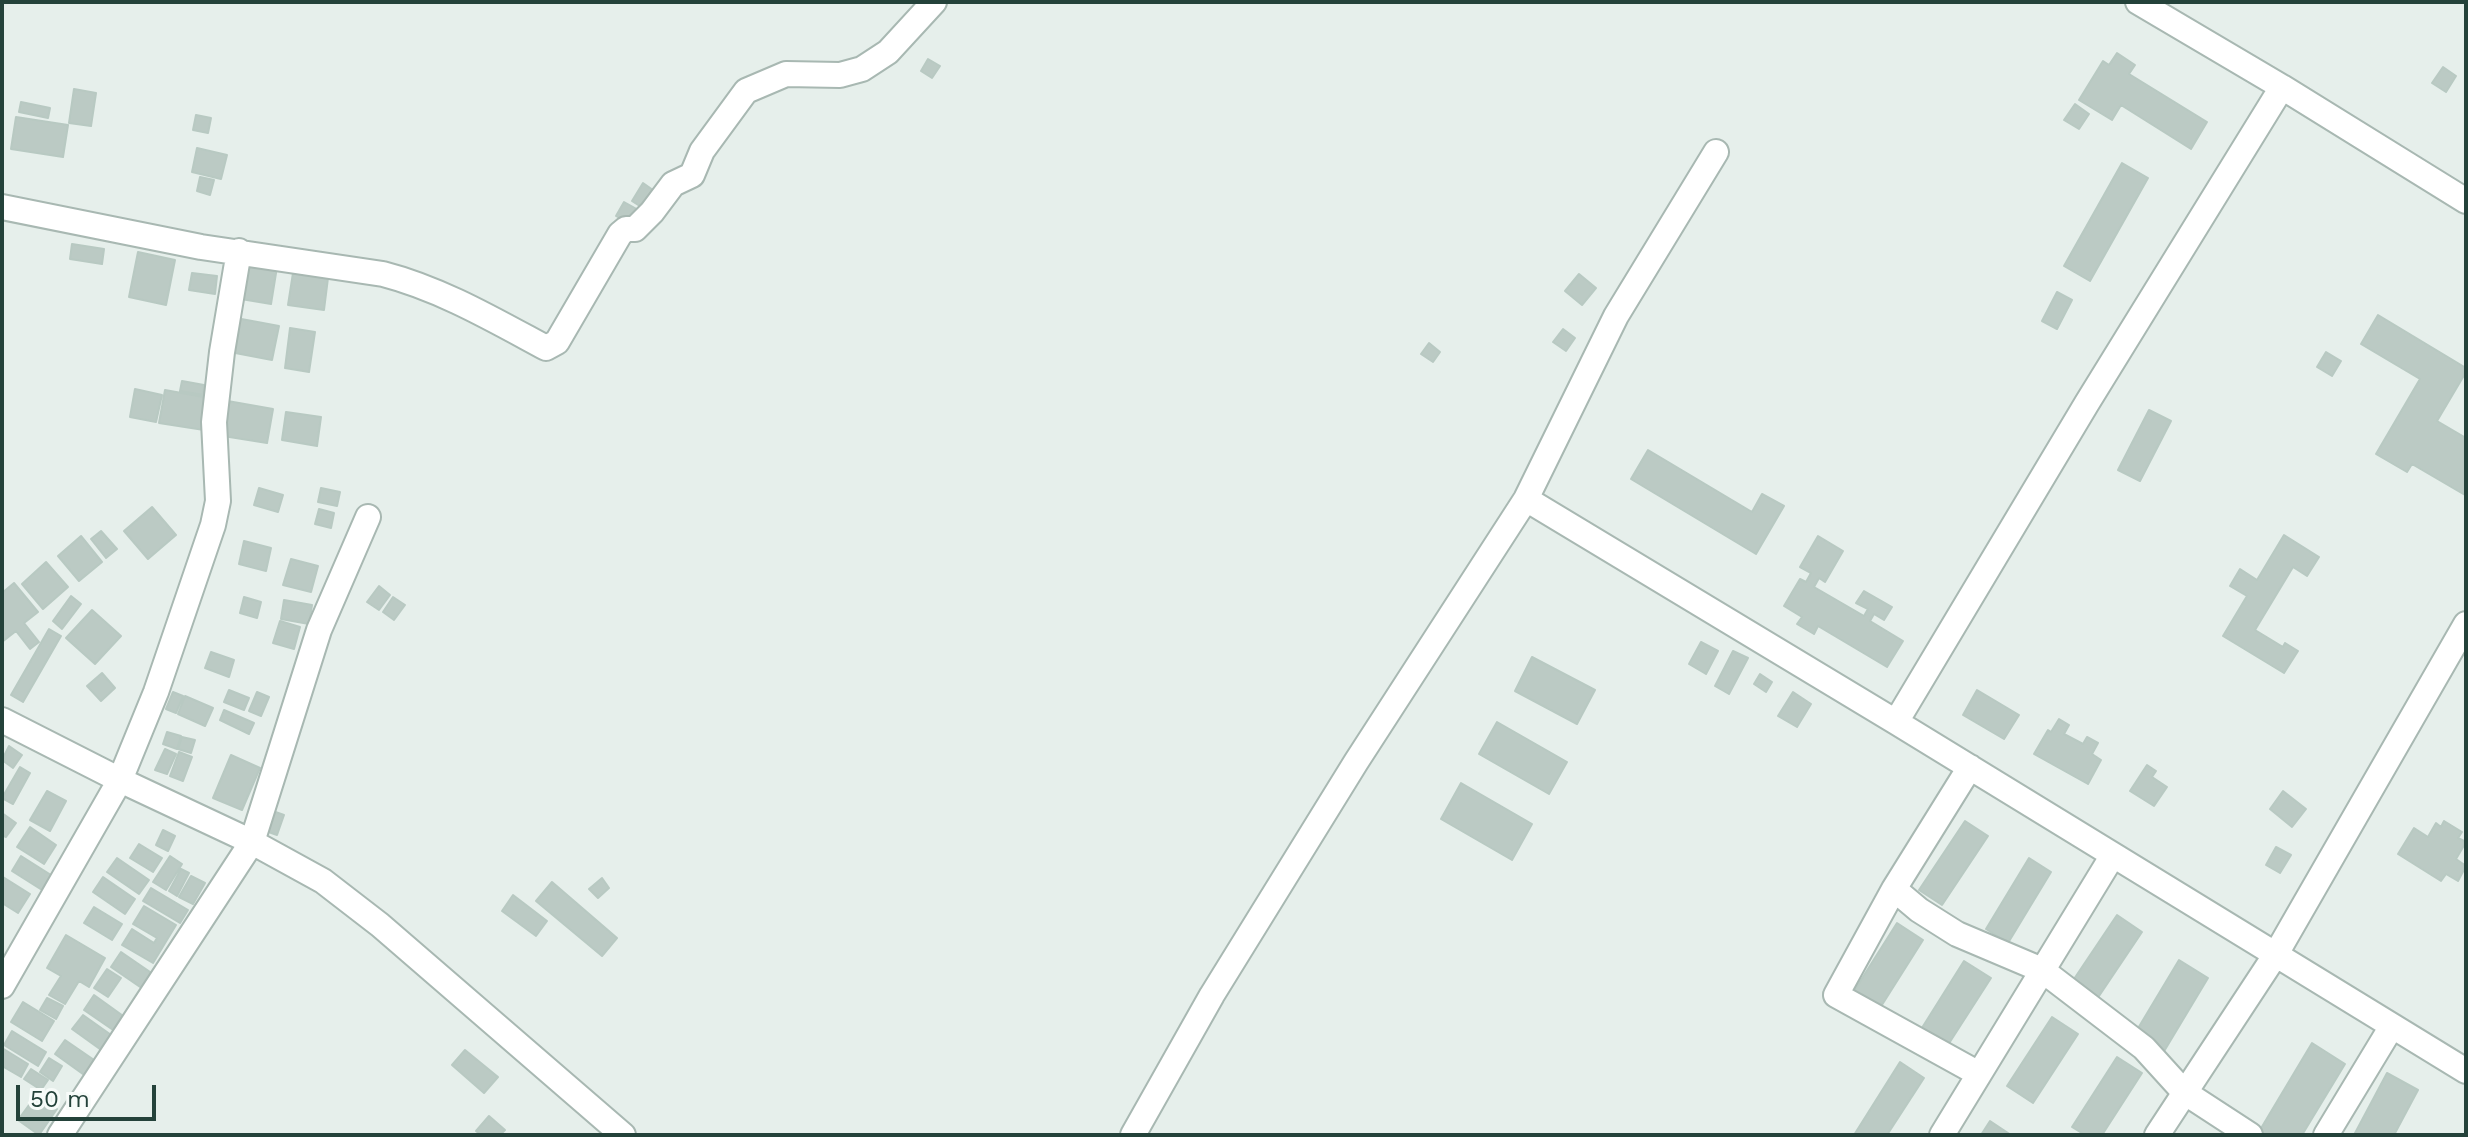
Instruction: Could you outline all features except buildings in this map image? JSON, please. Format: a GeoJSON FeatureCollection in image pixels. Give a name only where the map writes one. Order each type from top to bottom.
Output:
{"type":"FeatureCollection","features":[{"type":"Feature","properties":{"kind":"street"},"geometry":{"type":"LineString","coordinates":[[2,207],[120,232],[383,274],[402,279],[478,312],[546,348],[551,347],[557,342],[620,234],[626,229],[635,229],[673,184],[692,175],[702,151],[746,91],[786,74],[840,75],[862,69],[888,52],[934,2]]}},
{"type":"Feature","properties":{"kind":"street"},"geometry":{"type":"LineString","coordinates":[[2138,2],[2466,201]]}},
{"type":"Feature","properties":{"kind":"street"},"geometry":{"type":"LineString","coordinates":[[1896,722],[2095,389],[2282,87]]}},
{"type":"Feature","properties":{"kind":"street"},"geometry":{"type":"LineString","coordinates":[[1133,1135],[1212,995],[1356,762],[1526,499],[1616,316],[1716,152]]}},
{"type":"Feature","properties":{"kind":"street"},"geometry":{"type":"LineString","coordinates":[[2,986],[120,780],[156,692],[213,525],[218,501],[214,422],[239,251]]}},
{"type":"Feature","properties":{"kind":"street"},"geometry":{"type":"LineString","coordinates":[[1526,499],[2466,1071]]}},
{"type":"Feature","properties":{"kind":"street"},"geometry":{"type":"LineString","coordinates":[[60,1135],[252,842],[319,630],[368,517]]}},
{"type":"Feature","properties":{"kind":"street"},"geometry":{"type":"LineString","coordinates":[[2157,1135],[2276,954],[2466,624]]}},
{"type":"Feature","properties":{"kind":"street"},"geometry":{"type":"LineString","coordinates":[[4,725],[252,842],[323,881],[380,925],[623,1135]]}},
{"type":"Feature","properties":{"kind":"street"},"geometry":{"type":"LineString","coordinates":[[1970,767],[1894,889],[1836,995],[1979,1074]]}},
{"type":"Feature","properties":{"kind":"street"},"geometry":{"type":"LineString","coordinates":[[1942,1135],[2113,855]]}},
{"type":"Feature","properties":{"kind":"street"},"geometry":{"type":"LineString","coordinates":[[1894,889],[1919,910],[1957,934],[2042,970],[2144,1048],[2184,1092],[2250,1135]]}},
{"type":"Feature","properties":{"kind":"street"},"geometry":{"type":"LineString","coordinates":[[2326,1135],[2392,1026]]}}]}
